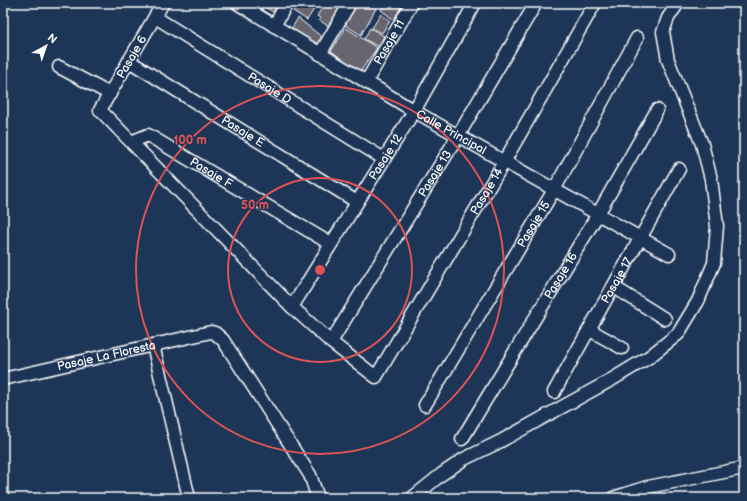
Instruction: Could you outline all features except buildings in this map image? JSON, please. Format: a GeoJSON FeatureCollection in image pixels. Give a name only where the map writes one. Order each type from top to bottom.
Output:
{"type":"FeatureCollection","features":[{"type":"Feature","properties":{"kind":"street","name":"Pasaje 6"},"geometry":{"type":"LineString","coordinates":[[130,142],[100,110],[163,3]]}},
{"type":"Feature","properties":{"kind":"street","name":"Calle Principal"},"geometry":{"type":"LineString","coordinates":[[237,3],[414,111],[669,254]]}},
{"type":"Feature","properties":{"kind":"street"},"geometry":{"type":"LineString","coordinates":[[274,26],[287,3]]}},
{"type":"Feature","properties":{"kind":"street"},"geometry":{"type":"LineString","coordinates":[[320,54],[350,3]]}},
{"type":"Feature","properties":{"kind":"street","name":"Pasaje 11"},"geometry":{"type":"LineString","coordinates":[[366,82],[412,3]]}},
{"type":"Feature","properties":{"kind":"street","name":"Pasaje 12"},"geometry":{"type":"LineString","coordinates":[[292,307],[414,111],[475,3]]}},
{"type":"Feature","properties":{"kind":"street","name":"Pasaje 13"},"geometry":{"type":"LineString","coordinates":[[331,342],[458,136],[536,3]]}},
{"type":"Feature","properties":{"kind":"street","name":"Pasaje 14"},"geometry":{"type":"LineString","coordinates":[[331,342],[376,377],[504,162],[595,3]]}},
{"type":"Feature","properties":{"kind":"street"},"geometry":{"type":"LineString","coordinates":[[412,498],[442,474],[464,459],[611,380],[649,357],[678,334],[698,301],[714,264],[717,226],[711,179],[702,144],[668,60],[663,32],[668,18],[678,3]]}},
{"type":"Feature","properties":{"kind":"street","name":"Pasaje D"},"geometry":{"type":"LineString","coordinates":[[155,16],[384,159]]}},
{"type":"Feature","properties":{"kind":"street","name":"Pasaje 15"},"geometry":{"type":"LineString","coordinates":[[425,406],[554,190],[637,38]]}},
{"type":"Feature","properties":{"kind":"street","name":"Pasaje E"},"geometry":{"type":"LineString","coordinates":[[129,62],[357,202]]}},
{"type":"Feature","properties":{"kind":"street"},"geometry":{"type":"LineString","coordinates":[[59,67],[110,94]]}},
{"type":"Feature","properties":{"kind":"street","name":"Pasaje 16"},"geometry":{"type":"LineString","coordinates":[[462,439],[598,214],[657,110]]}},
{"type":"Feature","properties":{"kind":"street","name":"Pasaje F"},"geometry":{"type":"LineString","coordinates":[[130,142],[148,135],[331,244]]}},
{"type":"Feature","properties":{"kind":"street"},"geometry":{"type":"LineString","coordinates":[[130,142],[292,307],[331,342]]}},
{"type":"Feature","properties":{"kind":"street","name":"Pasaje 17"},"geometry":{"type":"LineString","coordinates":[[554,392],[679,169]]}},
{"type":"Feature","properties":{"kind":"street"},"geometry":{"type":"LineString","coordinates":[[614,287],[665,319]]}},
{"type":"Feature","properties":{"kind":"street"},"geometry":{"type":"LineString","coordinates":[[590,330],[622,348]]}},
{"type":"Feature","properties":{"kind":"street","name":"Pasaje La Floresta"},"geometry":{"type":"LineString","coordinates":[[3,379],[215,332],[220,336],[310,474],[318,498]]}},
{"type":"Feature","properties":{"kind":"street"},"geometry":{"type":"LineString","coordinates":[[153,345],[189,498]]}},
{"type":"Feature","properties":{"kind":"street"},"geometry":{"type":"LineString","coordinates":[[613,498],[648,487],[744,468]]}}]}
